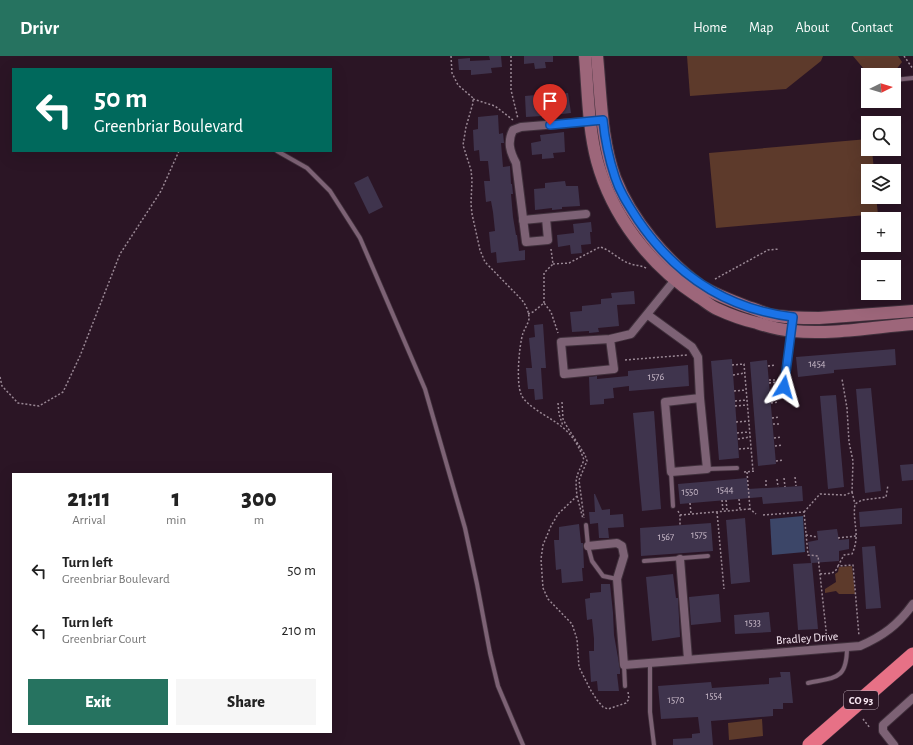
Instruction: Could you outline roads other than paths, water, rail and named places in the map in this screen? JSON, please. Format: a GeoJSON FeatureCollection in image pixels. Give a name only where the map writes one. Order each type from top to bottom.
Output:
{"type":"FeatureCollection","features":[{"type":"Feature","properties":{"kind":"highway","name":"CO 93"},"geometry":{"type":"LineString","coordinates":[[810,745],[913,656]]}},
{"type":"Feature","properties":{"kind":"street"},"geometry":{"type":"LineString","coordinates":[[585,56],[590,121],[598,162],[605,186],[616,208],[635,238],[652,259],[678,276],[717,309],[754,322],[792,331],[817,332],[913,324]]}},
{"type":"Feature","properties":{"kind":"street"},"geometry":{"type":"LineString","coordinates":[[597,56],[605,137],[615,177],[624,199],[662,251],[678,276],[702,286],[722,297],[771,315],[828,318],[913,311]]}},
{"type":"Feature","properties":{"kind":"street"},"geometry":{"type":"LineString","coordinates":[[546,218],[548,240],[526,242],[516,163],[510,152],[509,138],[513,130],[520,127],[603,120]]}},
{"type":"Feature","properties":{"kind":"street"},"geometry":{"type":"LineString","coordinates":[[523,220],[586,214]]}},
{"type":"Feature","properties":{"kind":"street"},"geometry":{"type":"LineString","coordinates":[[610,339],[614,369],[564,374],[561,342],[610,339],[631,334],[648,315],[678,276]]}},
{"type":"Feature","properties":{"kind":"street"},"geometry":{"type":"LineString","coordinates":[[648,315],[692,347],[698,357],[700,398],[707,469],[671,472],[665,402],[700,398]]}},
{"type":"Feature","properties":{"kind":"street"},"geometry":{"type":"LineString","coordinates":[[588,546],[616,543],[622,546],[624,556],[617,578],[624,664]]}},
{"type":"Feature","properties":{"kind":"street"},"geometry":{"type":"LineString","coordinates":[[680,559],[688,659]]}},
{"type":"Feature","properties":{"kind":"street","name":"Bradley Drive"},"geometry":{"type":"LineString","coordinates":[[624,664],[860,646],[876,639],[892,628],[907,613],[913,604]]}},
{"type":"Feature","properties":{"kind":"street"},"geometry":{"type":"LineString","coordinates":[[894,745],[883,731],[883,725],[913,698]]}},
{"type":"Feature","properties":{"kind":"lane"},"geometry":{"type":"LineString","coordinates":[[901,79],[913,78]]}},
{"type":"Feature","properties":{"kind":"lane"},"geometry":{"type":"LineString","coordinates":[[279,152],[307,168],[330,191],[360,238],[425,390],[465,528],[498,686],[523,745]]}},
{"type":"Feature","properties":{"kind":"lane"},"geometry":{"type":"LineString","coordinates":[[784,387],[793,317]]}},
{"type":"Feature","properties":{"kind":"lane"},"geometry":{"type":"LineString","coordinates":[[707,469],[737,468]]}},
{"type":"Feature","properties":{"kind":"lane"},"geometry":{"type":"LineString","coordinates":[[671,472],[673,506]]}},
{"type":"Feature","properties":{"kind":"lane"},"geometry":{"type":"LineString","coordinates":[[586,525],[588,546],[592,561],[603,576],[617,578]]}},
{"type":"Feature","properties":{"kind":"lane"},"geometry":{"type":"LineString","coordinates":[[644,561],[708,556]]}},
{"type":"Feature","properties":{"kind":"lane"},"geometry":{"type":"LineString","coordinates":[[808,683],[830,678],[843,671],[846,666],[847,647]]}},
{"type":"Feature","properties":{"kind":"lane"},"geometry":{"type":"LineString","coordinates":[[650,662],[650,712],[654,745]]}},
{"type":"Feature","properties":{"kind":"lane"},"geometry":{"type":"LineString","coordinates":[[624,664],[625,686]]}},
{"type":"Feature","properties":{"kind":"water"},"geometry":{"type":"Polygon","coordinates":[[[803,516],[805,552],[772,555],[770,519],[803,516]]]}}]}
